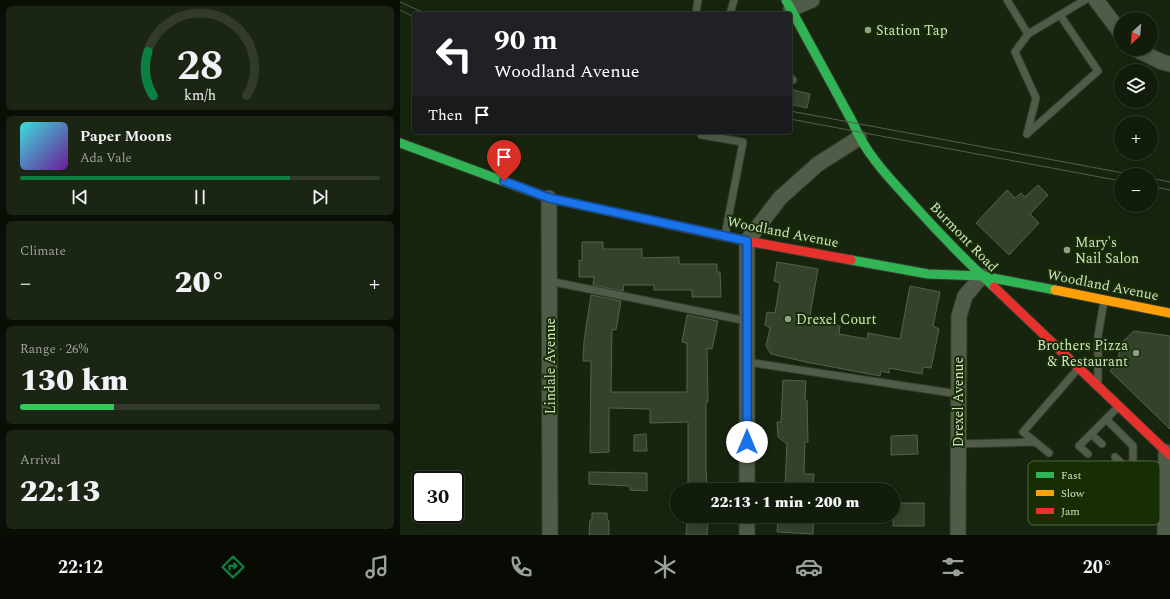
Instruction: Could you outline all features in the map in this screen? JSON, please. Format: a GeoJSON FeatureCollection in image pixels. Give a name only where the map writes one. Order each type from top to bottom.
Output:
{"type":"FeatureCollection","features":[{"type":"Feature","properties":{"kind":"street"},"geometry":{"type":"LineString","coordinates":[[788,4],[812,0]]}},
{"type":"Feature","properties":{"kind":"street"},"geometry":{"type":"LineString","coordinates":[[1095,0],[1114,24]]}},
{"type":"Feature","properties":{"kind":"street","name":"Burmont Road"},"geometry":{"type":"LineString","coordinates":[[792,13],[799,28],[853,123],[859,138],[891,180],[930,223],[982,276],[1119,406],[1167,458]]}},
{"type":"Feature","properties":{"kind":"street"},"geometry":{"type":"LineString","coordinates":[[1150,56],[1170,64]]}},
{"type":"Feature","properties":{"kind":"street"},"geometry":{"type":"LineString","coordinates":[[747,483],[747,241],[780,198],[818,164],[859,138]]}},
{"type":"Feature","properties":{"kind":"street","name":"Woodland Avenue"},"geometry":{"type":"LineString","coordinates":[[400,143],[549,198],[747,241],[928,274],[982,276],[1170,313]]}},
{"type":"Feature","properties":{"kind":"street","name":"Lindale Avenue"},"geometry":{"type":"LineString","coordinates":[[549,198],[550,535]]}},
{"type":"Feature","properties":{"kind":"street","name":"Drexel Avenue"},"geometry":{"type":"LineString","coordinates":[[958,535],[959,316],[965,296],[982,276]]}},
{"type":"Feature","properties":{"kind":"street"},"geometry":{"type":"LineString","coordinates":[[1165,535],[1167,458]]}},
{"type":"Feature","properties":{"kind":"street"},"geometry":{"type":"LineString","coordinates":[[747,523],[747,535]]}},
{"type":"Feature","properties":{"kind":"lane"},"geometry":{"type":"LineString","coordinates":[[696,12],[698,0]]}},
{"type":"Feature","properties":{"kind":"lane"},"geometry":{"type":"LineString","coordinates":[[731,12],[734,0]]}},
{"type":"Feature","properties":{"kind":"lane"},"geometry":{"type":"LineString","coordinates":[[1009,0],[1028,34]]}},
{"type":"Feature","properties":{"kind":"lane"},"geometry":{"type":"LineString","coordinates":[[1060,14],[1098,71],[1027,134],[1036,98],[1015,52],[1028,34],[1060,14],[1095,0]]}},
{"type":"Feature","properties":{"kind":"lane"},"geometry":{"type":"LineString","coordinates":[[700,135],[743,142],[725,235]]}},
{"type":"Feature","properties":{"kind":"lane"},"geometry":{"type":"LineString","coordinates":[[549,280],[747,321]]}},
{"type":"Feature","properties":{"kind":"lane"},"geometry":{"type":"LineString","coordinates":[[1098,386],[1098,336],[1105,300]]}},
{"type":"Feature","properties":{"kind":"lane"},"geometry":{"type":"LineString","coordinates":[[747,362],[958,394]]}},
{"type":"Feature","properties":{"kind":"lane"},"geometry":{"type":"LineString","coordinates":[[1049,453],[1023,432],[1079,368]]}},
{"type":"Feature","properties":{"kind":"lane"},"geometry":{"type":"LineString","coordinates":[[1088,454],[1079,446],[1119,406]]}},
{"type":"Feature","properties":{"kind":"lane"},"geometry":{"type":"LineString","coordinates":[[1106,419],[1133,446],[1133,461]]}},
{"type":"Feature","properties":{"kind":"lane"},"geometry":{"type":"LineString","coordinates":[[1091,434],[1102,444]]}},
{"type":"Feature","properties":{"kind":"lane"},"geometry":{"type":"LineString","coordinates":[[958,444],[1035,442]]}},
{"type":"Feature","properties":{"kind":"lane"},"geometry":{"type":"LineString","coordinates":[[1115,457],[1119,461]]}},
{"type":"Feature","properties":{"kind":"lane"},"geometry":{"type":"LineString","coordinates":[[1152,461],[1167,458]]}},
{"type":"Feature","properties":{"kind":"lane"},"geometry":{"type":"LineString","coordinates":[[1160,500],[1166,501]]}},
{"type":"Feature","properties":{"kind":"building"},"geometry":{"type":"Polygon","coordinates":[[[792,90],[810,94],[807,108],[792,104],[792,90]]]}},
{"type":"Feature","properties":{"kind":"building"},"geometry":{"type":"Polygon","coordinates":[[[1038,185],[1048,195],[1030,214],[1039,223],[1009,255],[976,223],[1007,190],[1015,198],[1021,193],[1025,197],[1038,185]]]}},
{"type":"Feature","properties":{"kind":"building"},"geometry":{"type":"Polygon","coordinates":[[[582,242],[603,242],[603,249],[642,249],[642,258],[679,257],[679,264],[717,264],[717,272],[720,272],[721,297],[692,297],[692,290],[654,290],[654,285],[624,285],[623,291],[593,285],[594,277],[579,277],[579,260],[582,261],[582,242]]]}},
{"type":"Feature","properties":{"kind":"building","name":"Drexel Court"},"geometry":{"type":"Polygon","coordinates":[[[777,262],[818,269],[809,321],[840,326],[839,334],[867,339],[868,333],[900,339],[910,286],[940,292],[933,326],[939,329],[931,368],[923,367],[922,374],[889,368],[889,373],[881,371],[880,376],[771,354],[766,346],[770,328],[765,325],[767,312],[775,313],[780,283],[774,281],[777,262]]]}},
{"type":"Feature","properties":{"kind":"building"},"geometry":{"type":"Polygon","coordinates":[[[591,295],[621,301],[616,330],[612,329],[611,392],[687,392],[687,343],[682,342],[687,315],[718,321],[712,349],[707,348],[707,483],[688,483],[688,422],[650,423],[650,409],[609,408],[609,452],[590,453],[591,361],[583,361],[584,341],[591,295]]]}},
{"type":"Feature","properties":{"kind":"building"},"geometry":{"type":"Polygon","coordinates":[[[1134,331],[1170,336],[1170,429],[1110,371],[1118,362],[1120,344],[1134,331]]]}},
{"type":"Feature","properties":{"kind":"building"},"geometry":{"type":"Polygon","coordinates":[[[783,380],[806,381],[805,400],[807,400],[808,442],[805,442],[804,474],[814,474],[813,483],[785,483],[787,444],[778,437],[777,422],[781,422],[783,380]]]}},
{"type":"Feature","properties":{"kind":"building"},"geometry":{"type":"Polygon","coordinates":[[[646,434],[647,451],[634,451],[634,435],[646,434]]]}},
{"type":"Feature","properties":{"kind":"building"},"geometry":{"type":"Polygon","coordinates":[[[917,435],[918,454],[891,455],[891,436],[917,435]]]}},
{"type":"Feature","properties":{"kind":"building"},"geometry":{"type":"Polygon","coordinates":[[[589,472],[647,473],[647,491],[630,490],[630,486],[589,484],[589,472]]]}},
{"type":"Feature","properties":{"kind":"building"},"geometry":{"type":"Polygon","coordinates":[[[900,503],[924,503],[924,526],[893,526],[893,523],[900,523],[900,503]]]}},
{"type":"Feature","properties":{"kind":"building"},"geometry":{"type":"Polygon","coordinates":[[[592,513],[607,513],[607,519],[609,521],[609,535],[589,535],[592,513]]]}},
{"type":"Feature","properties":{"kind":"building"},"geometry":{"type":"Polygon","coordinates":[[[687,523],[708,523],[707,535],[686,535],[687,523]]]}},
{"type":"Feature","properties":{"kind":"building"},"geometry":{"type":"Polygon","coordinates":[[[778,523],[814,523],[813,534],[777,532],[778,523]]]}},
{"type":"Feature","properties":{"kind":"tram line"},"geometry":{"type":"LineString","coordinates":[[400,2],[422,12]]}},
{"type":"Feature","properties":{"kind":"tram line"},"geometry":{"type":"LineString","coordinates":[[400,10],[412,16]]}},
{"type":"Feature","properties":{"kind":"tram line"},"geometry":{"type":"LineString","coordinates":[[792,111],[1114,171]]}},
{"type":"Feature","properties":{"kind":"tram line"},"geometry":{"type":"LineString","coordinates":[[792,119],[1114,180]]}},
{"type":"Feature","properties":{"kind":"tram line"},"geometry":{"type":"LineString","coordinates":[[1158,179],[1170,182]]}},
{"type":"Feature","properties":{"kind":"tram line"},"geometry":{"type":"LineString","coordinates":[[1158,187],[1170,190]]}},
{"type":"Feature","properties":{"kind":"traffic: fast"},"geometry":{"type":"LineString","coordinates":[[786,0],[864,145],[871,155],[931,224],[994,287]]}},
{"type":"Feature","properties":{"kind":"traffic: fast"},"geometry":{"type":"LineString","coordinates":[[400,143],[549,198],[668,224]]}},
{"type":"Feature","properties":{"kind":"traffic: fast"},"geometry":{"type":"LineString","coordinates":[[851,260],[928,274],[982,276],[1055,290]]}},
{"type":"Feature","properties":{"kind":"traffic: slow"},"geometry":{"type":"LineString","coordinates":[[1055,290],[1170,313]]}},
{"type":"Feature","properties":{"kind":"traffic: jam"},"geometry":{"type":"LineString","coordinates":[[668,224],[747,241],[851,260]]}},
{"type":"Feature","properties":{"kind":"traffic: jam"},"geometry":{"type":"LineString","coordinates":[[994,287],[1170,455]]}},
{"type":"Feature","properties":{"kind":"place","name":"Station Tap"},"geometry":{"type":"Point","coordinates":[868,30]}},
{"type":"Feature","properties":{"kind":"place","name":"Mary's Nail Salon"},"geometry":{"type":"Point","coordinates":[1067,250]}},
{"type":"Feature","properties":{"kind":"place","name":"Drexel Court"},"geometry":{"type":"Point","coordinates":[788,319]}},
{"type":"Feature","properties":{"kind":"place","name":"Brothers Pizza & Restaurant"},"geometry":{"type":"Point","coordinates":[1136,353]}},
{"type":"Feature","properties":{"kind":"route"},"geometry":{"type":"LineString","coordinates":[[504,181],[549,198],[747,241],[747,442]]}}]}
